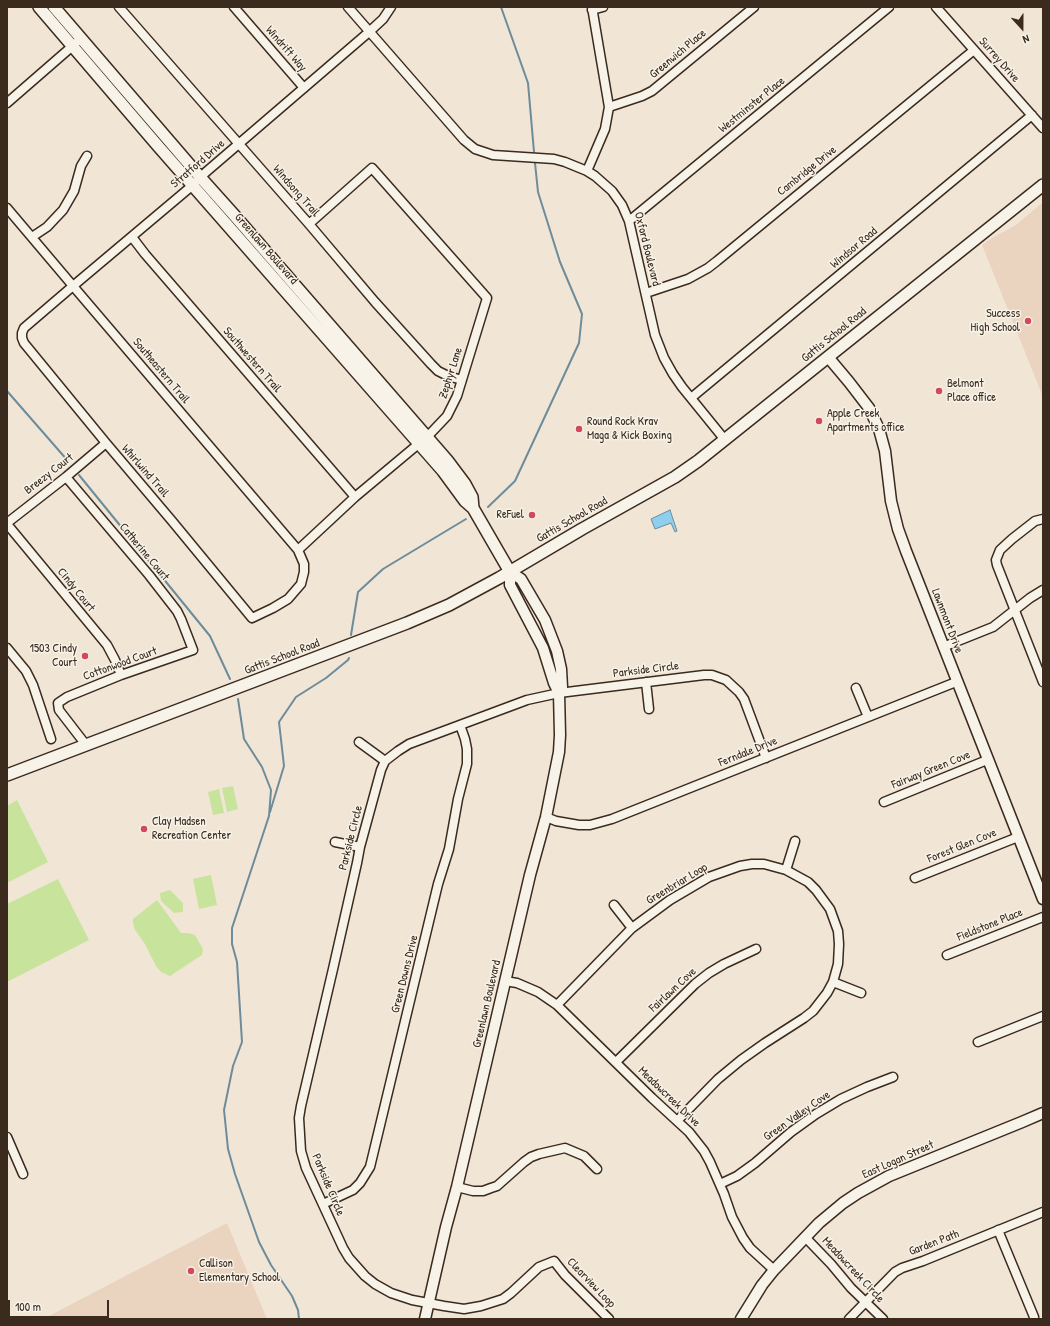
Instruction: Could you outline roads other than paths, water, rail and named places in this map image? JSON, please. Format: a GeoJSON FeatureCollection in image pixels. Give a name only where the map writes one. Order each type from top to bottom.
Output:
{"type":"FeatureCollection","features":[{"type":"Feature","properties":{"kind":"main road","name":"Greenlawn Boulevard"},"geometry":{"type":"LineString","coordinates":[[39,7],[77,42],[418,444],[443,471],[465,501],[473,508],[510,572]]}},
{"type":"Feature","properties":{"kind":"main road","name":"Greenlawn Boulevard"},"geometry":{"type":"LineString","coordinates":[[54,7],[77,42]]}},
{"type":"Feature","properties":{"kind":"main road","name":"Greenlawn Boulevard"},"geometry":{"type":"LineString","coordinates":[[197,182],[428,436],[465,484],[472,497],[473,508]]}},
{"type":"Feature","properties":{"kind":"main road","name":"Gattis School Road"},"geometry":{"type":"LineString","coordinates":[[7,775],[429,614],[469,595],[510,572],[578,531],[675,477],[698,461],[1043,185]]}},
{"type":"Feature","properties":{"kind":"main road","name":"Gattis School Road"},"geometry":{"type":"LineString","coordinates":[[7,767],[46,760]]}},
{"type":"Feature","properties":{"kind":"street","name":"Windsong Trail"},"geometry":{"type":"LineString","coordinates":[[119,7],[309,224],[375,302],[431,364],[448,376],[462,380]]}},
{"type":"Feature","properties":{"kind":"street","name":"Windrift Way"},"geometry":{"type":"LineString","coordinates":[[234,7],[304,88]]}},
{"type":"Feature","properties":{"kind":"street","name":"Oxford Boulevard"},"geometry":{"type":"LineString","coordinates":[[348,7],[464,140],[475,149],[493,155],[554,159],[565,162],[587,171],[612,191],[622,205],[629,221],[655,335],[664,358],[673,374],[725,440]]}},
{"type":"Feature","properties":{"kind":"street","name":"Stratford Drive"},"geometry":{"type":"LineString","coordinates":[[22,338],[24,328],[197,182],[369,32],[383,19],[391,7]]}},
{"type":"Feature","properties":{"kind":"street"},"geometry":{"type":"LineString","coordinates":[[587,171],[608,119],[609,107],[592,8],[603,7]]}},
{"type":"Feature","properties":{"kind":"street","name":"Greenwich Place"},"geometry":{"type":"LineString","coordinates":[[609,107],[652,91],[754,7]]}},
{"type":"Feature","properties":{"kind":"street","name":"Westminster Place"},"geometry":{"type":"LineString","coordinates":[[629,221],[890,7]]}},
{"type":"Feature","properties":{"kind":"street","name":"Surrey Drive"},"geometry":{"type":"LineString","coordinates":[[936,7],[1043,128]]}},
{"type":"Feature","properties":{"kind":"street"},"geometry":{"type":"LineString","coordinates":[[7,103],[77,42]]}},
{"type":"Feature","properties":{"kind":"street","name":"Cambridge Drive"},"geometry":{"type":"LineString","coordinates":[[646,293],[677,284],[713,264],[974,50]]}},
{"type":"Feature","properties":{"kind":"street","name":"Windsor Road"},"geometry":{"type":"LineString","coordinates":[[691,398],[1032,115]]}},
{"type":"Feature","properties":{"kind":"street"},"geometry":{"type":"LineString","coordinates":[[32,237],[47,227],[63,210],[74,191],[81,166],[87,156]]}},
{"type":"Feature","properties":{"kind":"street","name":"Zephyr Lane"},"geometry":{"type":"LineString","coordinates":[[298,550],[355,498],[428,436],[447,416],[458,396],[487,298],[372,168],[309,224]]}},
{"type":"Feature","properties":{"kind":"street","name":"Southeastern Trail"},"geometry":{"type":"LineString","coordinates":[[7,208],[298,550]]}},
{"type":"Feature","properties":{"kind":"street","name":"Southwestern Trail"},"geometry":{"type":"LineString","coordinates":[[132,237],[150,260],[355,498]]}},
{"type":"Feature","properties":{"kind":"street","name":"Whirlwind Trail"},"geometry":{"type":"LineString","coordinates":[[22,338],[24,343],[106,443],[252,618],[285,602],[298,590],[304,572],[302,557],[298,550]]}},
{"type":"Feature","properties":{"kind":"street","name":"Lawnmont Drive"},"geometry":{"type":"LineString","coordinates":[[828,357],[869,408],[879,429],[885,451],[891,501],[898,529],[956,682],[1043,899]]}},
{"type":"Feature","properties":{"kind":"street","name":"Breezy Court"},"geometry":{"type":"LineString","coordinates":[[7,524],[106,443]]}},
{"type":"Feature","properties":{"kind":"street","name":"Catherine Court"},"geometry":{"type":"LineString","coordinates":[[66,477],[149,575],[177,611],[192,650]]}},
{"type":"Feature","properties":{"kind":"street"},"geometry":{"type":"LineString","coordinates":[[1043,519],[1035,521],[1012,538],[1000,550],[997,565],[1043,682]]}},
{"type":"Feature","properties":{"kind":"street","name":"Cindy Court"},"geometry":{"type":"LineString","coordinates":[[7,524],[107,645],[116,660],[121,675]]}},
{"type":"Feature","properties":{"kind":"street","name":"Greenlawn Boulevard"},"geometry":{"type":"LineString","coordinates":[[510,572],[522,579],[549,629],[561,669],[562,687],[559,693]]}},
{"type":"Feature","properties":{"kind":"street","name":"Greenlawn Boulevard"},"geometry":{"type":"LineString","coordinates":[[426,1319],[446,1227],[457,1187],[505,981],[546,817],[559,752],[559,693],[554,684],[543,648],[510,585],[510,572]]}},
{"type":"Feature","properties":{"kind":"street"},"geometry":{"type":"LineString","coordinates":[[943,647],[993,628],[1030,598],[1043,590]]}},
{"type":"Feature","properties":{"kind":"street"},"geometry":{"type":"LineString","coordinates":[[7,648],[26,671],[33,685],[51,739]]}},
{"type":"Feature","properties":{"kind":"street","name":"Cottonwood Court"},"geometry":{"type":"LineString","coordinates":[[86,744],[59,710],[58,703],[67,697],[121,675],[192,650]]}},
{"type":"Feature","properties":{"kind":"street","name":"Parkside Circle"},"geometry":{"type":"LineString","coordinates":[[429,1302],[412,1300],[391,1293],[375,1284],[357,1268],[343,1248],[306,1168],[301,1151],[299,1118],[310,1061],[333,969],[360,847],[381,770],[385,761],[409,744],[527,700],[559,693],[704,675],[712,675],[726,680],[737,689],[744,699],[766,758]]}},
{"type":"Feature","properties":{"kind":"street"},"geometry":{"type":"LineString","coordinates":[[646,682],[649,709]]}},
{"type":"Feature","properties":{"kind":"street","name":"Ferndale Drive"},"geometry":{"type":"LineString","coordinates":[[546,817],[556,821],[579,825],[590,825],[601,822],[956,682]]}},
{"type":"Feature","properties":{"kind":"street"},"geometry":{"type":"LineString","coordinates":[[856,688],[868,717]]}},
{"type":"Feature","properties":{"kind":"street","name":"Green Downs Drive"},"geometry":{"type":"LineString","coordinates":[[323,1204],[353,1190],[360,1183],[370,1167],[438,884],[449,849],[458,799],[467,764],[467,749],[460,725]]}},
{"type":"Feature","properties":{"kind":"street"},"geometry":{"type":"LineString","coordinates":[[359,742],[385,761]]}},
{"type":"Feature","properties":{"kind":"street","name":"Fairway Green Cove"},"geometry":{"type":"LineString","coordinates":[[884,802],[987,760]]}},
{"type":"Feature","properties":{"kind":"street","name":"Forest Glen Cove"},"geometry":{"type":"LineString","coordinates":[[915,878],[1018,837]]}},
{"type":"Feature","properties":{"kind":"street"},"geometry":{"type":"LineString","coordinates":[[786,870],[795,841]]}},
{"type":"Feature","properties":{"kind":"street"},"geometry":{"type":"LineString","coordinates":[[335,842],[360,847]]}},
{"type":"Feature","properties":{"kind":"street","name":"Greenbriar Loop"},"geometry":{"type":"LineString","coordinates":[[557,1005],[632,928],[670,900],[694,885],[724,871],[740,866],[758,864],[775,866],[808,882],[830,909],[838,931],[840,944],[834,982],[813,1011],[741,1060],[709,1087],[677,1121]]}},
{"type":"Feature","properties":{"kind":"street"},"geometry":{"type":"LineString","coordinates":[[614,905],[632,928]]}},
{"type":"Feature","properties":{"kind":"street","name":"Fieldstone Place"},"geometry":{"type":"LineString","coordinates":[[947,955],[1043,916]]}},
{"type":"Feature","properties":{"kind":"street","name":"Fairlawn Cove"},"geometry":{"type":"LineString","coordinates":[[616,1062],[695,984],[724,964],[756,949]]}},
{"type":"Feature","properties":{"kind":"street","name":"Meadowcreek Drive"},"geometry":{"type":"LineString","coordinates":[[505,981],[517,983],[538,992],[557,1005],[689,1132],[704,1151],[710,1162],[732,1217],[743,1238],[750,1248],[774,1270]]}},
{"type":"Feature","properties":{"kind":"street"},"geometry":{"type":"LineString","coordinates":[[834,982],[861,993]]}},
{"type":"Feature","properties":{"kind":"street"},"geometry":{"type":"LineString","coordinates":[[978,1042],[1043,1016]]}},
{"type":"Feature","properties":{"kind":"street","name":"Green Valley Cove"},"geometry":{"type":"LineString","coordinates":[[720,1184],[738,1176],[791,1132],[816,1114],[841,1099],[893,1076]]}},
{"type":"Feature","properties":{"kind":"street","name":"East Logan Street"},"geometry":{"type":"LineString","coordinates":[[741,1319],[774,1270],[819,1223],[843,1204],[873,1184],[889,1176],[1043,1113]]}},
{"type":"Feature","properties":{"kind":"street"},"geometry":{"type":"LineString","coordinates":[[7,1137],[23,1174]]}},
{"type":"Feature","properties":{"kind":"street"},"geometry":{"type":"LineString","coordinates":[[457,1187],[473,1191],[483,1191],[497,1186],[524,1162],[539,1154],[565,1148],[584,1156],[597,1169]]}},
{"type":"Feature","properties":{"kind":"street","name":"Garden Path"},"geometry":{"type":"LineString","coordinates":[[849,1319],[895,1272],[902,1268],[1043,1212]]}},
{"type":"Feature","properties":{"kind":"street"},"geometry":{"type":"LineString","coordinates":[[998,1230],[1034,1317]]}},
{"type":"Feature","properties":{"kind":"street","name":"Meadowcreek Circle"},"geometry":{"type":"LineString","coordinates":[[806,1238],[851,1288],[883,1319]]}},
{"type":"Feature","properties":{"kind":"street","name":"Clearview Loop"},"geometry":{"type":"LineString","coordinates":[[429,1302],[464,1309],[494,1303],[511,1293],[539,1267],[554,1261],[565,1276],[609,1319]]}},
{"type":"Feature","properties":{"kind":"water"},"geometry":{"type":"Polygon","coordinates":[[[670,510],[677,531],[675,532],[671,523],[655,529],[651,519],[670,510]]]}},
{"type":"Feature","properties":{"kind":"waterway"},"geometry":{"type":"LineString","coordinates":[[501,7],[528,83],[534,152]]}},
{"type":"Feature","properties":{"kind":"waterway"},"geometry":{"type":"LineString","coordinates":[[488,507],[515,481],[579,343],[582,314],[560,262],[538,192],[535,163]]}},
{"type":"Feature","properties":{"kind":"waterway"},"geometry":{"type":"LineString","coordinates":[[7,391],[68,461]]}},
{"type":"Feature","properties":{"kind":"waterway"},"geometry":{"type":"LineString","coordinates":[[79,475],[210,636],[230,679]]}},
{"type":"Feature","properties":{"kind":"waterway"},"geometry":{"type":"LineString","coordinates":[[351,635],[358,592],[383,569],[466,519]]}},
{"type":"Feature","properties":{"kind":"waterway"},"geometry":{"type":"LineString","coordinates":[[270,812],[284,766],[279,722],[296,697],[326,678],[349,658]]}},
{"type":"Feature","properties":{"kind":"waterway"},"geometry":{"type":"LineString","coordinates":[[238,699],[244,739],[262,767],[271,790],[269,816],[232,928],[232,944],[237,962],[242,1042],[233,1066],[224,1110],[228,1149],[235,1174],[259,1242],[271,1265],[292,1296],[298,1310],[299,1319]]}},
{"type":"Feature","properties":{"kind":"place","name":"Success High School"},"geometry":{"type":"Point","coordinates":[1028,321]}},
{"type":"Feature","properties":{"kind":"place","name":"Belmont Place office"},"geometry":{"type":"Point","coordinates":[939,391]}},
{"type":"Feature","properties":{"kind":"place","name":"Apple Creek Apartments office"},"geometry":{"type":"Point","coordinates":[819,421]}},
{"type":"Feature","properties":{"kind":"place","name":"Round Rock Krav Maga & Kick Boxing"},"geometry":{"type":"Point","coordinates":[579,429]}},
{"type":"Feature","properties":{"kind":"place","name":"ReFuel"},"geometry":{"type":"Point","coordinates":[532,515]}},
{"type":"Feature","properties":{"kind":"place","name":"1503 Cindy Court"},"geometry":{"type":"Point","coordinates":[85,656]}},
{"type":"Feature","properties":{"kind":"place","name":"Clay Madsen Recreation Center"},"geometry":{"type":"Point","coordinates":[144,829]}},
{"type":"Feature","properties":{"kind":"place","name":"Callison Elementary School"},"geometry":{"type":"Point","coordinates":[191,1271]}}]}
